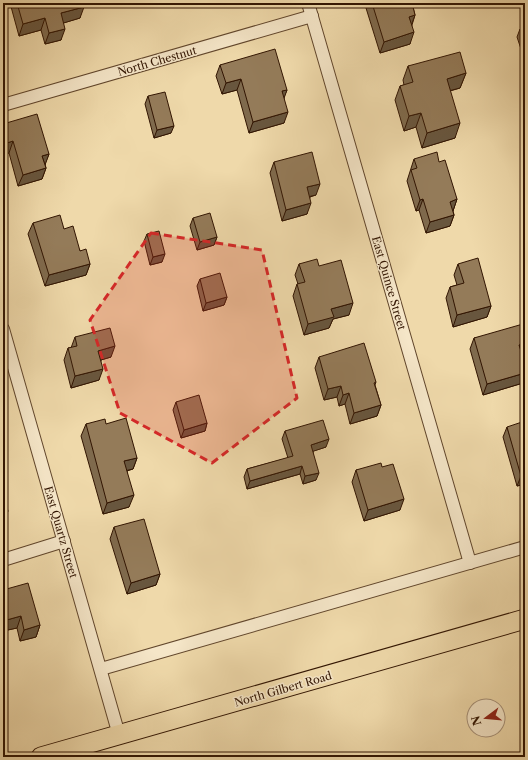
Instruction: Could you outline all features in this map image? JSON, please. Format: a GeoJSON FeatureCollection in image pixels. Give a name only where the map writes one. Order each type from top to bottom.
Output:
{"type":"FeatureCollection","features":[{"type":"Feature","properties":{"kind":"main road","name":"North Gilbert Road"},"geometry":{"type":"LineString","coordinates":[[41,757],[525,619]]}},
{"type":"Feature","properties":{"kind":"street","name":"East Quince Street"},"geometry":{"type":"LineString","coordinates":[[308,3],[470,563]]}},
{"type":"Feature","properties":{"kind":"street","name":"North Chestnut"},"geometry":{"type":"LineString","coordinates":[[3,105],[312,16]]}},
{"type":"Feature","properties":{"kind":"street","name":"East Quartz Street"},"geometry":{"type":"LineString","coordinates":[[3,329],[119,735]]}},
{"type":"Feature","properties":{"kind":"street"},"geometry":{"type":"LineString","coordinates":[[3,560],[64,542]]}},
{"type":"Feature","properties":{"kind":"street"},"geometry":{"type":"LineString","coordinates":[[101,669],[525,547]]}},
{"type":"Feature","properties":{"kind":"highlighted area"},"geometry":{"type":"Polygon","coordinates":[[[151,233],[262,250],[297,398],[212,463],[120,413],[90,320],[151,233]]]}},
{"type":"Feature","properties":{"kind":"building"},"geometry":{"type":"Polygon","coordinates":[[[17,3],[83,3],[84,7],[61,13],[65,29],[49,33],[45,18],[23,24],[17,3]]]}},
{"type":"Feature","properties":{"kind":"building"},"geometry":{"type":"Polygon","coordinates":[[[372,3],[412,3],[415,15],[409,17],[414,32],[384,42],[372,3]]]}},
{"type":"Feature","properties":{"kind":"building"},"geometry":{"type":"Polygon","coordinates":[[[525,28],[525,41],[524,42],[520,29],[525,28]]]}},
{"type":"Feature","properties":{"kind":"building"},"geometry":{"type":"Polygon","coordinates":[[[275,49],[287,90],[282,91],[288,112],[253,122],[241,79],[226,83],[220,65],[275,49]]]}},
{"type":"Feature","properties":{"kind":"building"},"geometry":{"type":"Polygon","coordinates":[[[460,52],[466,73],[447,79],[460,123],[427,133],[421,113],[409,116],[400,86],[413,82],[408,66],[460,52]]]}},
{"type":"Feature","properties":{"kind":"building"},"geometry":{"type":"Polygon","coordinates":[[[165,92],[174,126],[157,130],[148,96],[165,92]]]}},
{"type":"Feature","properties":{"kind":"building"},"geometry":{"type":"Polygon","coordinates":[[[37,114],[49,154],[42,156],[46,168],[23,175],[13,141],[7,143],[3,124],[37,114]]]}},
{"type":"Feature","properties":{"kind":"building"},"geometry":{"type":"Polygon","coordinates":[[[312,152],[320,184],[307,187],[311,203],[286,210],[274,162],[312,152]]]}},
{"type":"Feature","properties":{"kind":"building"},"geometry":{"type":"Polygon","coordinates":[[[437,152],[439,162],[445,160],[457,199],[450,202],[454,215],[430,222],[423,199],[420,200],[411,170],[417,168],[414,159],[437,152]]]}},
{"type":"Feature","properties":{"kind":"building"},"geometry":{"type":"Polygon","coordinates":[[[210,213],[217,237],[200,242],[193,218],[210,213]]]}},
{"type":"Feature","properties":{"kind":"building"},"geometry":{"type":"Polygon","coordinates":[[[60,215],[64,229],[73,226],[80,251],[86,249],[90,264],[49,275],[33,223],[60,215]]]}},
{"type":"Feature","properties":{"kind":"building"},"geometry":{"type":"Polygon","coordinates":[[[159,231],[165,254],[153,257],[147,234],[159,231]]]}},
{"type":"Feature","properties":{"kind":"building"},"geometry":{"type":"Polygon","coordinates":[[[478,258],[491,306],[457,315],[450,287],[464,283],[458,264],[478,258]]]}},
{"type":"Feature","properties":{"kind":"building"},"geometry":{"type":"Polygon","coordinates":[[[317,259],[319,266],[341,260],[353,303],[331,309],[334,317],[308,324],[297,284],[305,282],[299,264],[317,259]]]}},
{"type":"Feature","properties":{"kind":"building"},"geometry":{"type":"Polygon","coordinates":[[[220,273],[227,297],[206,303],[200,279],[220,273]]]}},
{"type":"Feature","properties":{"kind":"building"},"geometry":{"type":"Polygon","coordinates":[[[523,324],[525,330],[525,343],[519,345],[525,364],[525,373],[487,384],[474,338],[523,324]]]}},
{"type":"Feature","properties":{"kind":"building"},"geometry":{"type":"Polygon","coordinates":[[[110,328],[115,346],[98,351],[103,369],[75,376],[68,348],[77,346],[75,337],[110,328]]]}},
{"type":"Feature","properties":{"kind":"building"},"geometry":{"type":"Polygon","coordinates":[[[364,343],[376,382],[374,383],[381,405],[354,413],[349,393],[343,395],[341,386],[328,389],[319,357],[364,343]]]}},
{"type":"Feature","properties":{"kind":"building"},"geometry":{"type":"Polygon","coordinates":[[[199,395],[207,423],[184,430],[176,402],[199,395]]]}},
{"type":"Feature","properties":{"kind":"building"},"geometry":{"type":"Polygon","coordinates":[[[126,418],[137,458],[124,461],[134,495],[107,503],[86,424],[105,419],[106,424],[126,418]]]}},
{"type":"Feature","properties":{"kind":"building"},"geometry":{"type":"Polygon","coordinates":[[[323,420],[329,439],[311,445],[319,473],[305,476],[302,466],[250,481],[247,469],[293,456],[285,431],[323,420]]]}},
{"type":"Feature","properties":{"kind":"building"},"geometry":{"type":"Polygon","coordinates":[[[525,421],[525,475],[521,476],[507,427],[525,421]]]}},
{"type":"Feature","properties":{"kind":"building"},"geometry":{"type":"Polygon","coordinates":[[[381,463],[382,467],[393,464],[404,499],[368,510],[356,470],[381,463]]]}},
{"type":"Feature","properties":{"kind":"building"},"geometry":{"type":"Polygon","coordinates":[[[3,494],[8,511],[3,512],[3,494]]]}},
{"type":"Feature","properties":{"kind":"building"},"geometry":{"type":"Polygon","coordinates":[[[144,519],[160,574],[131,583],[114,527],[144,519]]]}},
{"type":"Feature","properties":{"kind":"building"},"geometry":{"type":"Polygon","coordinates":[[[28,583],[40,625],[24,630],[21,616],[3,621],[3,590],[28,583]]]}}]}
